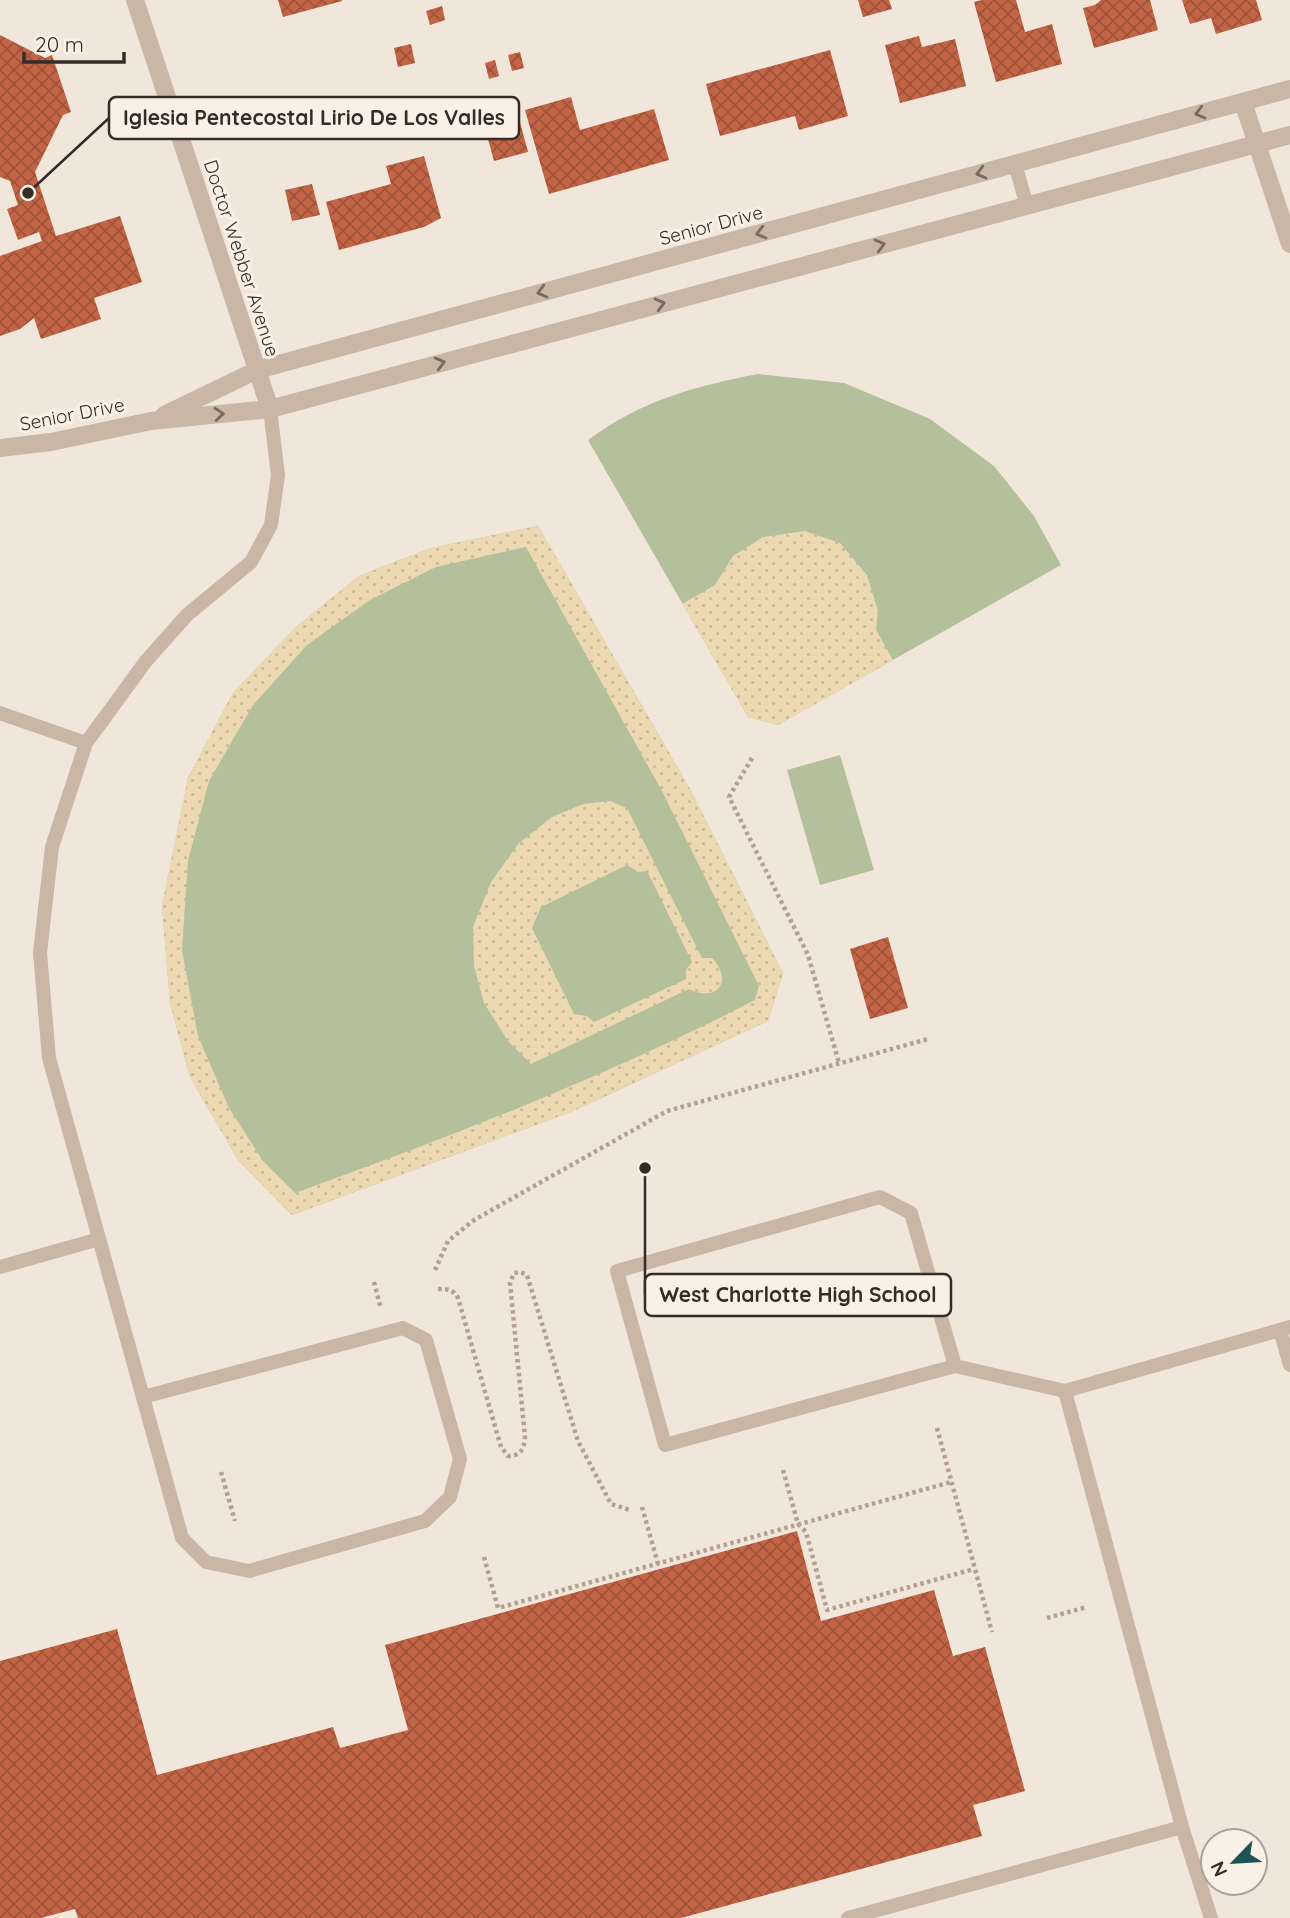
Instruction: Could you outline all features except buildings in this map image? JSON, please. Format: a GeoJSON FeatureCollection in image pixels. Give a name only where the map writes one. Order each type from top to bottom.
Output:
{"type":"FeatureCollection","features":[{"type":"Feature","properties":{"kind":"street","name":"Doctor Webber Avenue"},"geometry":{"type":"LineString","coordinates":[[135,0],[270,409]]}},
{"type":"Feature","properties":{"kind":"street","name":"Senior Drive"},"geometry":{"type":"LineString","coordinates":[[151,421],[257,370],[1290,89]]}},
{"type":"Feature","properties":{"kind":"street"},"geometry":{"type":"LineString","coordinates":[[1243,102],[1290,243]]}},
{"type":"Feature","properties":{"kind":"street","name":"Senior Drive"},"geometry":{"type":"LineString","coordinates":[[0,448],[51,442],[151,421],[270,409],[1290,135]]}},
{"type":"Feature","properties":{"kind":"lane"},"geometry":{"type":"LineString","coordinates":[[1015,164],[1027,206]]}},
{"type":"Feature","properties":{"kind":"lane"},"geometry":{"type":"LineString","coordinates":[[143,1397],[403,1328],[426,1340],[460,1459],[450,1497],[425,1521],[249,1571],[206,1562],[182,1538],[49,1058],[40,953],[52,847],[86,743],[146,661],[187,615],[251,562],[271,524],[278,475],[270,409]]}},
{"type":"Feature","properties":{"kind":"lane"},"geometry":{"type":"LineString","coordinates":[[0,713],[86,743]]}},
{"type":"Feature","properties":{"kind":"lane"},"geometry":{"type":"LineString","coordinates":[[955,1366],[911,1213],[880,1198],[617,1271],[665,1445],[955,1366],[1065,1391],[1285,1328],[1290,1366]]}},
{"type":"Feature","properties":{"kind":"lane"},"geometry":{"type":"LineString","coordinates":[[0,1267],[99,1239]]}},
{"type":"Feature","properties":{"kind":"lane"},"geometry":{"type":"LineString","coordinates":[[1065,1391],[1182,1827],[1211,1918]]}},
{"type":"Feature","properties":{"kind":"lane"},"geometry":{"type":"LineString","coordinates":[[848,1918],[1182,1827]]}},
{"type":"Feature","properties":{"kind":"path"},"geometry":{"type":"LineString","coordinates":[[752,758],[729,797],[808,955],[839,1063]]}},
{"type":"Feature","properties":{"kind":"path"},"geometry":{"type":"LineString","coordinates":[[435,1270],[448,1241],[474,1220],[667,1111],[928,1038]]}},
{"type":"Feature","properties":{"kind":"path"},"geometry":{"type":"LineString","coordinates":[[438,1289],[449,1289],[458,1298],[501,1447],[508,1457],[521,1453],[525,1437],[510,1283],[514,1273],[527,1275],[578,1441],[611,1504],[630,1510]]}},
{"type":"Feature","properties":{"kind":"path"},"geometry":{"type":"LineString","coordinates":[[937,1428],[992,1632]]}},
{"type":"Feature","properties":{"kind":"path"},"geometry":{"type":"LineString","coordinates":[[783,1469],[798,1524],[806,1532],[827,1609],[974,1569]]}},
{"type":"Feature","properties":{"kind":"path"},"geometry":{"type":"LineString","coordinates":[[220,1472],[235,1521]]}},
{"type":"Feature","properties":{"kind":"path"},"geometry":{"type":"LineString","coordinates":[[484,1557],[498,1608],[951,1482]]}},
{"type":"Feature","properties":{"kind":"path"},"geometry":{"type":"LineString","coordinates":[[642,1507],[658,1564]]}},
{"type":"Feature","properties":{"kind":"path"},"geometry":{"type":"LineString","coordinates":[[1047,1618],[1087,1607]]}},
{"type":"Feature","properties":{"kind":"green space"},"geometry":{"type":"Polygon","coordinates":[[[758,374],[844,383],[930,419],[994,466],[1034,516],[1061,565],[778,725],[748,717],[588,440],[648,405],[690,390],[758,374]]]}},
{"type":"Feature","properties":{"kind":"green space"},"geometry":{"type":"Polygon","coordinates":[[[538,526],[690,789],[783,973],[768,1021],[571,1112],[292,1215],[238,1160],[190,1077],[170,1003],[162,906],[188,778],[233,693],[296,627],[359,576],[431,548],[538,526]]]}},
{"type":"Feature","properties":{"kind":"green space"},"geometry":{"type":"Polygon","coordinates":[[[840,755],[874,870],[820,885],[787,770],[840,755]]]}},
{"type":"Feature","properties":{"kind":"sand"},"geometry":{"type":"Polygon","coordinates":[[[538,526],[690,789],[783,973],[768,1021],[571,1112],[292,1215],[238,1160],[190,1077],[170,1003],[162,906],[188,778],[233,693],[296,627],[359,576],[431,548],[538,526]],[[526,547],[436,567],[370,600],[307,645],[253,705],[209,781],[188,861],[182,950],[198,1036],[229,1108],[263,1161],[295,1193],[412,1150],[586,1080],[755,1000],[759,986],[663,793],[526,547]]]}},
{"type":"Feature","properties":{"kind":"sand"},"geometry":{"type":"Polygon","coordinates":[[[805,531],[840,543],[867,575],[878,611],[876,630],[893,660],[778,725],[748,717],[682,604],[715,585],[733,556],[763,537],[805,531]]]}},
{"type":"Feature","properties":{"kind":"sand"},"geometry":{"type":"Polygon","coordinates":[[[610,801],[627,808],[702,958],[712,958],[719,967],[722,982],[714,992],[698,993],[689,989],[531,1064],[508,1041],[484,1003],[474,966],[473,927],[491,882],[519,843],[552,817],[583,804],[610,801]],[[627,865],[541,907],[532,928],[574,1014],[587,1016],[594,1022],[686,979],[686,970],[692,962],[647,871],[638,872],[627,865]]]}},
{"type":"Feature","properties":{"kind":"place","name":"Iglesia Pentecostal Lirio De Los Valles"},"geometry":{"type":"Point","coordinates":[28,193]}},
{"type":"Feature","properties":{"kind":"place","name":"West Charlotte High School"},"geometry":{"type":"Point","coordinates":[645,1168]}}]}
